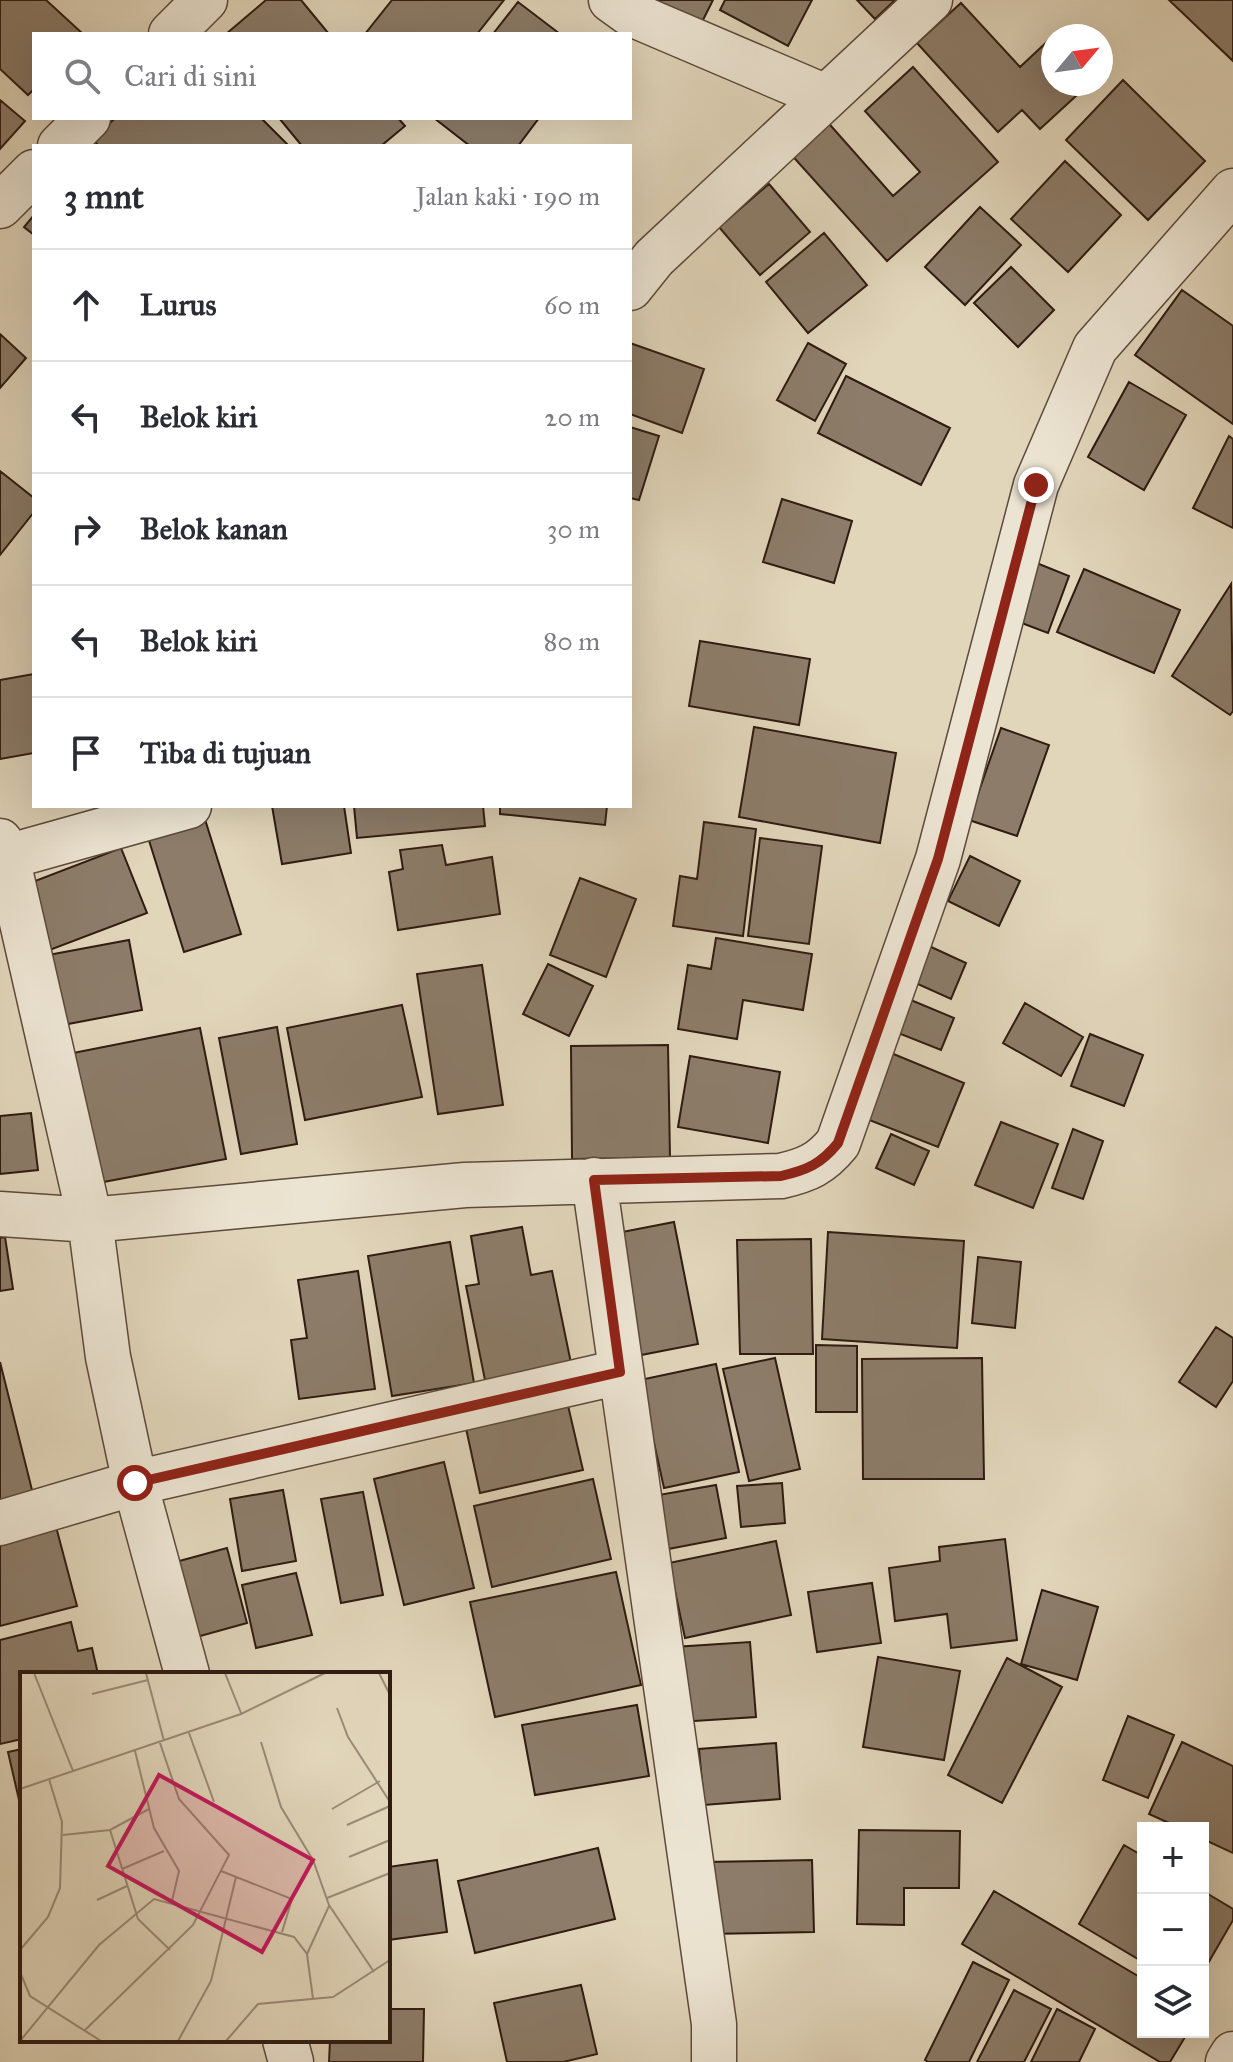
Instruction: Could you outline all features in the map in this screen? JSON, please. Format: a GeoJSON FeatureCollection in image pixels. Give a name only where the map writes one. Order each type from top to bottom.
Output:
{"type":"FeatureCollection","features":[{"type":"Feature","properties":{"kind":"street"},"geometry":{"type":"LineString","coordinates":[[173,32],[205,0]]}},
{"type":"Feature","properties":{"kind":"street"},"geometry":{"type":"LineString","coordinates":[[611,0],[629,13],[826,97]]}},
{"type":"Feature","properties":{"kind":"street"},"geometry":{"type":"LineString","coordinates":[[632,286],[654,258],[930,0]]}},
{"type":"Feature","properties":{"kind":"street"},"geometry":{"type":"LineString","coordinates":[[62,144],[86,120]]}},
{"type":"Feature","properties":{"kind":"street"},"geometry":{"type":"LineString","coordinates":[[0,206],[32,174]]}},
{"type":"Feature","properties":{"kind":"street"},"geometry":{"type":"LineString","coordinates":[[0,1214],[90,1220],[465,1185],[781,1176],[809,1169],[824,1160],[838,1143],[938,859],[1036,485],[1095,348],[1233,191]]}},
{"type":"Feature","properties":{"kind":"street"},"geometry":{"type":"LineString","coordinates":[[180,808],[3,849],[90,1220],[108,1357],[135,1483],[186,1672]]}},
{"type":"Feature","properties":{"kind":"street"},"geometry":{"type":"LineString","coordinates":[[594,1180],[714,2024],[714,2062]]}},
{"type":"Feature","properties":{"kind":"street"},"geometry":{"type":"LineString","coordinates":[[0,1523],[135,1483],[620,1372]]}},
{"type":"Feature","properties":{"kind":"street"},"geometry":{"type":"LineString","coordinates":[[286,2042],[291,2062]]}},
{"type":"Feature","properties":{"kind":"street"},"geometry":{"type":"LineString","coordinates":[[1228,2062],[1233,2054]]}},
{"type":"Feature","properties":{"kind":"building"},"geometry":{"type":"Polygon","coordinates":[[[0,0],[46,0],[81,32],[32,32],[32,91],[28,95],[0,69],[0,0]]]}},
{"type":"Feature","properties":{"kind":"building"},"geometry":{"type":"Polygon","coordinates":[[[266,0],[301,0],[327,32],[228,32],[266,0]]]}},
{"type":"Feature","properties":{"kind":"building"},"geometry":{"type":"Polygon","coordinates":[[[392,0],[504,0],[479,32],[367,32],[392,0]]]}},
{"type":"Feature","properties":{"kind":"building"},"geometry":{"type":"Polygon","coordinates":[[[644,0],[713,0],[699,28],[644,0]]]}},
{"type":"Feature","properties":{"kind":"building"},"geometry":{"type":"Polygon","coordinates":[[[725,0],[812,0],[788,46],[720,10],[725,0]]]}},
{"type":"Feature","properties":{"kind":"building"},"geometry":{"type":"Polygon","coordinates":[[[857,0],[895,0],[875,19],[857,0]]]}},
{"type":"Feature","properties":{"kind":"building"},"geometry":{"type":"Polygon","coordinates":[[[1169,0],[1233,0],[1233,61],[1169,0]]]}},
{"type":"Feature","properties":{"kind":"building"},"geometry":{"type":"Polygon","coordinates":[[[518,2],[557,32],[495,32],[518,2]]]}},
{"type":"Feature","properties":{"kind":"building"},"geometry":{"type":"Polygon","coordinates":[[[961,3],[1020,67],[1041,47],[1041,96],[1076,96],[1040,129],[1022,110],[998,132],[917,43],[961,3]]]}},
{"type":"Feature","properties":{"kind":"building"},"geometry":{"type":"Polygon","coordinates":[[[913,67],[998,162],[887,261],[788,151],[824,118],[893,196],[920,172],[865,111],[913,67]]]}},
{"type":"Feature","properties":{"kind":"building"},"geometry":{"type":"Polygon","coordinates":[[[1123,80],[1205,161],[1148,220],[1066,140],[1108,96],[1113,96],[1113,91],[1123,80]]]}},
{"type":"Feature","properties":{"kind":"building"},"geometry":{"type":"Polygon","coordinates":[[[0,100],[25,121],[0,149],[0,100]]]}},
{"type":"Feature","properties":{"kind":"building"},"geometry":{"type":"Polygon","coordinates":[[[113,120],[263,120],[287,144],[97,144],[93,140],[113,120]]]}},
{"type":"Feature","properties":{"kind":"building"},"geometry":{"type":"Polygon","coordinates":[[[281,120],[400,120],[405,126],[383,144],[300,144],[281,120]]]}},
{"type":"Feature","properties":{"kind":"building"},"geometry":{"type":"Polygon","coordinates":[[[437,120],[538,120],[520,144],[467,144],[437,120]]]}},
{"type":"Feature","properties":{"kind":"building"},"geometry":{"type":"Polygon","coordinates":[[[1065,161],[1121,215],[1068,272],[1011,219],[1065,161]]]}},
{"type":"Feature","properties":{"kind":"building"},"geometry":{"type":"Polygon","coordinates":[[[769,184],[810,232],[760,275],[719,227],[769,184]]]}},
{"type":"Feature","properties":{"kind":"building"},"geometry":{"type":"Polygon","coordinates":[[[980,207],[1021,245],[965,305],[925,267],[980,207]]]}},
{"type":"Feature","properties":{"kind":"building"},"geometry":{"type":"Polygon","coordinates":[[[32,217],[32,233],[24,227],[32,217]]]}},
{"type":"Feature","properties":{"kind":"building"},"geometry":{"type":"Polygon","coordinates":[[[824,233],[867,285],[808,333],[766,282],[824,233]]]}},
{"type":"Feature","properties":{"kind":"building"},"geometry":{"type":"Polygon","coordinates":[[[1011,267],[1054,310],[1018,347],[974,303],[1011,267]]]}},
{"type":"Feature","properties":{"kind":"building"},"geometry":{"type":"Polygon","coordinates":[[[1182,290],[1233,326],[1233,424],[1135,355],[1182,290]]]}},
{"type":"Feature","properties":{"kind":"building"},"geometry":{"type":"Polygon","coordinates":[[[0,334],[26,358],[0,388],[0,334]]]}},
{"type":"Feature","properties":{"kind":"building"},"geometry":{"type":"Polygon","coordinates":[[[808,343],[846,364],[815,421],[777,400],[808,343]]]}},
{"type":"Feature","properties":{"kind":"building"},"geometry":{"type":"Polygon","coordinates":[[[632,344],[704,369],[682,433],[632,415],[632,344]]]}},
{"type":"Feature","properties":{"kind":"building"},"geometry":{"type":"Polygon","coordinates":[[[846,376],[950,428],[921,485],[818,433],[846,376]]]}},
{"type":"Feature","properties":{"kind":"building"},"geometry":{"type":"Polygon","coordinates":[[[1129,382],[1186,415],[1144,490],[1088,457],[1129,382]]]}},
{"type":"Feature","properties":{"kind":"building"},"geometry":{"type":"Polygon","coordinates":[[[632,428],[659,436],[639,500],[632,498],[632,428]]]}},
{"type":"Feature","properties":{"kind":"building"},"geometry":{"type":"Polygon","coordinates":[[[1229,436],[1233,439],[1233,528],[1193,508],[1229,436]]]}},
{"type":"Feature","properties":{"kind":"building"},"geometry":{"type":"Polygon","coordinates":[[[0,471],[32,496],[32,515],[0,555],[0,471]]]}},
{"type":"Feature","properties":{"kind":"building"},"geometry":{"type":"Polygon","coordinates":[[[782,499],[852,521],[834,583],[763,562],[782,499]]]}},
{"type":"Feature","properties":{"kind":"building"},"geometry":{"type":"Polygon","coordinates":[[[1029,560],[1069,576],[1048,633],[1006,617],[1029,560]]]}},
{"type":"Feature","properties":{"kind":"building"},"geometry":{"type":"Polygon","coordinates":[[[1084,569],[1180,610],[1154,673],[1057,632],[1084,569]]]}},
{"type":"Feature","properties":{"kind":"building"},"geometry":{"type":"Polygon","coordinates":[[[1231,584],[1233,711],[1230,715],[1172,676],[1231,584]]]}},
{"type":"Feature","properties":{"kind":"building"},"geometry":{"type":"Polygon","coordinates":[[[700,641],[810,659],[799,725],[689,706],[700,641]]]}},
{"type":"Feature","properties":{"kind":"building"},"geometry":{"type":"Polygon","coordinates":[[[32,674],[32,753],[0,759],[0,680],[32,674]]]}},
{"type":"Feature","properties":{"kind":"building"},"geometry":{"type":"Polygon","coordinates":[[[754,727],[896,753],[880,843],[739,817],[754,727]]]}},
{"type":"Feature","properties":{"kind":"building"},"geometry":{"type":"Polygon","coordinates":[[[1001,728],[1049,745],[1017,836],[969,820],[1001,728]]]}},
{"type":"Feature","properties":{"kind":"building"},"geometry":{"type":"Polygon","coordinates":[[[272,808],[344,808],[351,853],[282,864],[272,808]]]}},
{"type":"Feature","properties":{"kind":"building"},"geometry":{"type":"Polygon","coordinates":[[[354,808],[483,808],[485,826],[357,838],[354,808]]]}},
{"type":"Feature","properties":{"kind":"building"},"geometry":{"type":"Polygon","coordinates":[[[500,808],[607,808],[605,825],[500,814],[500,808]]]}},
{"type":"Feature","properties":{"kind":"building"},"geometry":{"type":"Polygon","coordinates":[[[203,813],[241,934],[184,952],[146,831],[203,813]]]}},
{"type":"Feature","properties":{"kind":"building"},"geometry":{"type":"Polygon","coordinates":[[[704,822],[756,829],[743,936],[673,926],[680,876],[697,879],[704,822]]]}},
{"type":"Feature","properties":{"kind":"building"},"geometry":{"type":"Polygon","coordinates":[[[760,838],[822,846],[809,944],[748,936],[760,838]]]}},
{"type":"Feature","properties":{"kind":"building"},"geometry":{"type":"Polygon","coordinates":[[[442,845],[446,865],[492,857],[500,914],[398,930],[389,872],[403,869],[400,850],[442,845]]]}},
{"type":"Feature","properties":{"kind":"building"},"geometry":{"type":"Polygon","coordinates":[[[121,848],[147,913],[47,951],[22,886],[121,848]]]}},
{"type":"Feature","properties":{"kind":"building"},"geometry":{"type":"Polygon","coordinates":[[[970,856],[1020,881],[999,926],[948,901],[970,856]]]}},
{"type":"Feature","properties":{"kind":"building"},"geometry":{"type":"Polygon","coordinates":[[[580,878],[636,899],[606,977],[550,955],[580,878]]]}},
{"type":"Feature","properties":{"kind":"building"},"geometry":{"type":"Polygon","coordinates":[[[716,938],[812,954],[803,1010],[743,1000],[737,1039],[678,1029],[688,965],[711,969],[716,938]]]}},
{"type":"Feature","properties":{"kind":"building"},"geometry":{"type":"Polygon","coordinates":[[[129,940],[142,1010],[47,1028],[32,958],[129,940]]]}},
{"type":"Feature","properties":{"kind":"building"},"geometry":{"type":"Polygon","coordinates":[[[916,940],[966,963],[951,999],[900,976],[916,940]]]}},
{"type":"Feature","properties":{"kind":"building"},"geometry":{"type":"Polygon","coordinates":[[[548,964],[593,986],[569,1036],[523,1014],[548,964]]]}},
{"type":"Feature","properties":{"kind":"building"},"geometry":{"type":"Polygon","coordinates":[[[482,965],[503,1105],[438,1114],[417,974],[482,965]]]}},
{"type":"Feature","properties":{"kind":"building"},"geometry":{"type":"Polygon","coordinates":[[[906,998],[954,1018],[941,1050],[893,1031],[906,998]]]}},
{"type":"Feature","properties":{"kind":"building"},"geometry":{"type":"Polygon","coordinates":[[[1025,1003],[1083,1037],[1061,1076],[1003,1043],[1025,1003]]]}},
{"type":"Feature","properties":{"kind":"building"},"geometry":{"type":"Polygon","coordinates":[[[402,1005],[422,1097],[305,1120],[287,1028],[402,1005]]]}},
{"type":"Feature","properties":{"kind":"building"},"geometry":{"type":"Polygon","coordinates":[[[277,1027],[297,1144],[241,1154],[219,1038],[277,1027]]]}},
{"type":"Feature","properties":{"kind":"building"},"geometry":{"type":"Polygon","coordinates":[[[200,1028],[226,1159],[98,1183],[73,1053],[200,1028]]]}},
{"type":"Feature","properties":{"kind":"building"},"geometry":{"type":"Polygon","coordinates":[[[1090,1034],[1143,1055],[1124,1106],[1071,1086],[1090,1034]]]}},
{"type":"Feature","properties":{"kind":"building"},"geometry":{"type":"Polygon","coordinates":[[[668,1045],[670,1158],[572,1159],[571,1046],[668,1045]]]}},
{"type":"Feature","properties":{"kind":"building"},"geometry":{"type":"Polygon","coordinates":[[[891,1053],[964,1083],[938,1147],[864,1118],[891,1053]]]}},
{"type":"Feature","properties":{"kind":"building"},"geometry":{"type":"Polygon","coordinates":[[[690,1056],[780,1072],[768,1143],[678,1127],[690,1056]]]}},
{"type":"Feature","properties":{"kind":"building"},"geometry":{"type":"Polygon","coordinates":[[[31,1113],[38,1170],[0,1174],[0,1116],[31,1113]]]}},
{"type":"Feature","properties":{"kind":"building"},"geometry":{"type":"Polygon","coordinates":[[[1001,1122],[1058,1144],[1033,1208],[975,1185],[1001,1122]]]}},
{"type":"Feature","properties":{"kind":"building"},"geometry":{"type":"Polygon","coordinates":[[[1073,1129],[1103,1141],[1083,1199],[1052,1188],[1073,1129]]]}},
{"type":"Feature","properties":{"kind":"building"},"geometry":{"type":"Polygon","coordinates":[[[891,1134],[929,1151],[914,1185],[876,1168],[891,1134]]]}},
{"type":"Feature","properties":{"kind":"building"},"geometry":{"type":"Polygon","coordinates":[[[674,1222],[698,1344],[636,1356],[612,1234],[674,1222]]]}},
{"type":"Feature","properties":{"kind":"building"},"geometry":{"type":"Polygon","coordinates":[[[522,1227],[531,1275],[552,1271],[572,1368],[486,1385],[466,1286],[479,1284],[471,1236],[522,1227]]]}},
{"type":"Feature","properties":{"kind":"building"},"geometry":{"type":"Polygon","coordinates":[[[828,1232],[964,1241],[957,1348],[822,1339],[828,1232]]]}},
{"type":"Feature","properties":{"kind":"building"},"geometry":{"type":"Polygon","coordinates":[[[5,1237],[13,1289],[0,1291],[0,1238],[5,1237]]]}},
{"type":"Feature","properties":{"kind":"building"},"geometry":{"type":"Polygon","coordinates":[[[811,1239],[813,1354],[740,1354],[737,1240],[811,1239]]]}},
{"type":"Feature","properties":{"kind":"building"},"geometry":{"type":"Polygon","coordinates":[[[450,1242],[474,1383],[392,1396],[368,1256],[450,1242]]]}},
{"type":"Feature","properties":{"kind":"building"},"geometry":{"type":"Polygon","coordinates":[[[978,1257],[1021,1262],[1015,1328],[972,1323],[978,1257]]]}},
{"type":"Feature","properties":{"kind":"building"},"geometry":{"type":"Polygon","coordinates":[[[358,1271],[375,1389],[299,1399],[291,1340],[307,1338],[298,1280],[358,1271]]]}},
{"type":"Feature","properties":{"kind":"building"},"geometry":{"type":"Polygon","coordinates":[[[1216,1327],[1233,1338],[1233,1381],[1216,1407],[1179,1382],[1216,1327]]]}},
{"type":"Feature","properties":{"kind":"building"},"geometry":{"type":"Polygon","coordinates":[[[816,1345],[857,1346],[857,1412],[816,1412],[816,1345]]]}},
{"type":"Feature","properties":{"kind":"building"},"geometry":{"type":"Polygon","coordinates":[[[775,1358],[800,1469],[749,1481],[723,1369],[775,1358]]]}},
{"type":"Feature","properties":{"kind":"building"},"geometry":{"type":"Polygon","coordinates":[[[982,1358],[984,1479],[863,1479],[862,1359],[982,1358]]]}},
{"type":"Feature","properties":{"kind":"building"},"geometry":{"type":"Polygon","coordinates":[[[0,1362],[33,1494],[0,1502],[0,1362]]]}},
{"type":"Feature","properties":{"kind":"building"},"geometry":{"type":"Polygon","coordinates":[[[716,1364],[739,1472],[664,1488],[640,1380],[716,1364]]]}},
{"type":"Feature","properties":{"kind":"building"},"geometry":{"type":"Polygon","coordinates":[[[566,1397],[583,1470],[480,1493],[464,1419],[566,1397]]]}},
{"type":"Feature","properties":{"kind":"building"},"geometry":{"type":"Polygon","coordinates":[[[444,1462],[474,1588],[404,1605],[374,1479],[444,1462]]]}},
{"type":"Feature","properties":{"kind":"building"},"geometry":{"type":"Polygon","coordinates":[[[593,1479],[611,1559],[492,1587],[474,1506],[593,1479]]]}},
{"type":"Feature","properties":{"kind":"building"},"geometry":{"type":"Polygon","coordinates":[[[782,1483],[785,1523],[741,1527],[737,1486],[782,1483]]]}},
{"type":"Feature","properties":{"kind":"building"},"geometry":{"type":"Polygon","coordinates":[[[716,1485],[726,1538],[663,1550],[653,1496],[716,1485]]]}},
{"type":"Feature","properties":{"kind":"building"},"geometry":{"type":"Polygon","coordinates":[[[283,1490],[296,1561],[242,1571],[230,1499],[283,1490]]]}},
{"type":"Feature","properties":{"kind":"building"},"geometry":{"type":"Polygon","coordinates":[[[363,1492],[383,1595],[341,1603],[321,1499],[363,1492]]]}},
{"type":"Feature","properties":{"kind":"building"},"geometry":{"type":"Polygon","coordinates":[[[54,1519],[77,1606],[0,1626],[0,1534],[54,1519]]]}},
{"type":"Feature","properties":{"kind":"building"},"geometry":{"type":"Polygon","coordinates":[[[1005,1539],[1017,1640],[951,1648],[947,1614],[895,1621],[889,1568],[940,1561],[939,1547],[1005,1539]]]}},
{"type":"Feature","properties":{"kind":"building"},"geometry":{"type":"Polygon","coordinates":[[[776,1541],[791,1615],[685,1638],[669,1563],[776,1541]]]}},
{"type":"Feature","properties":{"kind":"building"},"geometry":{"type":"Polygon","coordinates":[[[227,1548],[247,1623],[193,1638],[172,1563],[227,1548]]]}},
{"type":"Feature","properties":{"kind":"building"},"geometry":{"type":"Polygon","coordinates":[[[616,1572],[641,1685],[495,1717],[470,1602],[616,1572]]]}},
{"type":"Feature","properties":{"kind":"building"},"geometry":{"type":"Polygon","coordinates":[[[296,1573],[312,1635],[256,1648],[242,1585],[296,1573]]]}},
{"type":"Feature","properties":{"kind":"building"},"geometry":{"type":"Polygon","coordinates":[[[872,1583],[881,1643],[817,1652],[808,1592],[872,1583]]]}},
{"type":"Feature","properties":{"kind":"building"},"geometry":{"type":"Polygon","coordinates":[[[1042,1590],[1098,1607],[1077,1680],[1021,1664],[1042,1590]]]}},
{"type":"Feature","properties":{"kind":"building"},"geometry":{"type":"Polygon","coordinates":[[[71,1622],[78,1651],[92,1648],[98,1672],[20,1672],[20,1739],[0,1744],[0,1640],[71,1622]]]}},
{"type":"Feature","properties":{"kind":"building"},"geometry":{"type":"Polygon","coordinates":[[[750,1642],[756,1717],[679,1722],[674,1647],[750,1642]]]}},
{"type":"Feature","properties":{"kind":"building"},"geometry":{"type":"Polygon","coordinates":[[[878,1657],[960,1671],[944,1760],[863,1747],[878,1657]]]}},
{"type":"Feature","properties":{"kind":"building"},"geometry":{"type":"Polygon","coordinates":[[[1007,1658],[1062,1687],[1002,1803],[948,1775],[1007,1658]]]}},
{"type":"Feature","properties":{"kind":"building"},"geometry":{"type":"Polygon","coordinates":[[[637,1705],[649,1776],[535,1795],[522,1725],[637,1705]]]}},
{"type":"Feature","properties":{"kind":"building"},"geometry":{"type":"Polygon","coordinates":[[[1128,1716],[1174,1735],[1148,1798],[1103,1780],[1128,1716]]]}},
{"type":"Feature","properties":{"kind":"building"},"geometry":{"type":"Polygon","coordinates":[[[1182,1742],[1233,1766],[1233,1853],[1209,1842],[1209,1822],[1167,1822],[1149,1814],[1182,1742]]]}},
{"type":"Feature","properties":{"kind":"building"},"geometry":{"type":"Polygon","coordinates":[[[776,1743],[780,1799],[704,1805],[699,1749],[776,1743]]]}},
{"type":"Feature","properties":{"kind":"building"},"geometry":{"type":"Polygon","coordinates":[[[20,1749],[20,1804],[8,1752],[20,1749]]]}},
{"type":"Feature","properties":{"kind":"building"},"geometry":{"type":"Polygon","coordinates":[[[859,1830],[960,1831],[959,1888],[904,1888],[904,1925],[857,1924],[859,1830]]]}},
{"type":"Feature","properties":{"kind":"building"},"geometry":{"type":"Polygon","coordinates":[[[1124,1845],[1137,1853],[1137,1958],[1079,1924],[1124,1845]]]}},
{"type":"Feature","properties":{"kind":"building"},"geometry":{"type":"Polygon","coordinates":[[[598,1848],[615,1919],[475,1953],[458,1881],[598,1848]]]}},
{"type":"Feature","properties":{"kind":"building"},"geometry":{"type":"Polygon","coordinates":[[[437,1860],[447,1932],[390,1940],[390,1867],[437,1860]]]}},
{"type":"Feature","properties":{"kind":"building"},"geometry":{"type":"Polygon","coordinates":[[[812,1860],[814,1932],[706,1934],[703,1862],[812,1860]]]}},
{"type":"Feature","properties":{"kind":"building"},"geometry":{"type":"Polygon","coordinates":[[[994,1891],[1137,1975],[1137,2038],[1184,2038],[1170,2062],[1160,2062],[962,1944],[994,1891]]]}},
{"type":"Feature","properties":{"kind":"building"},"geometry":{"type":"Polygon","coordinates":[[[1209,1895],[1233,1909],[1233,1920],[1209,1962],[1209,1895]]]}},
{"type":"Feature","properties":{"kind":"building"},"geometry":{"type":"Polygon","coordinates":[[[973,1962],[1009,1980],[969,2062],[928,2062],[925,2060],[973,1962]]]}},
{"type":"Feature","properties":{"kind":"building"},"geometry":{"type":"Polygon","coordinates":[[[581,1985],[597,2054],[563,2062],[507,2062],[494,2003],[581,1985]]]}},
{"type":"Feature","properties":{"kind":"building"},"geometry":{"type":"Polygon","coordinates":[[[1014,1990],[1051,2009],[1024,2062],[977,2062],[1014,1990]]]}},
{"type":"Feature","properties":{"kind":"building"},"geometry":{"type":"Polygon","coordinates":[[[390,2009],[424,2009],[423,2062],[329,2062],[330,2042],[390,2042],[390,2009]]]}},
{"type":"Feature","properties":{"kind":"building"},"geometry":{"type":"Polygon","coordinates":[[[1057,2009],[1095,2029],[1079,2062],[1031,2062],[1057,2009]]]}},
{"type":"Feature","properties":{"kind":"route"},"geometry":{"type":"LineString","coordinates":[[135,1483],[620,1372],[594,1180],[781,1176],[809,1169],[824,1160],[838,1143],[938,859],[1036,485]]}}]}
